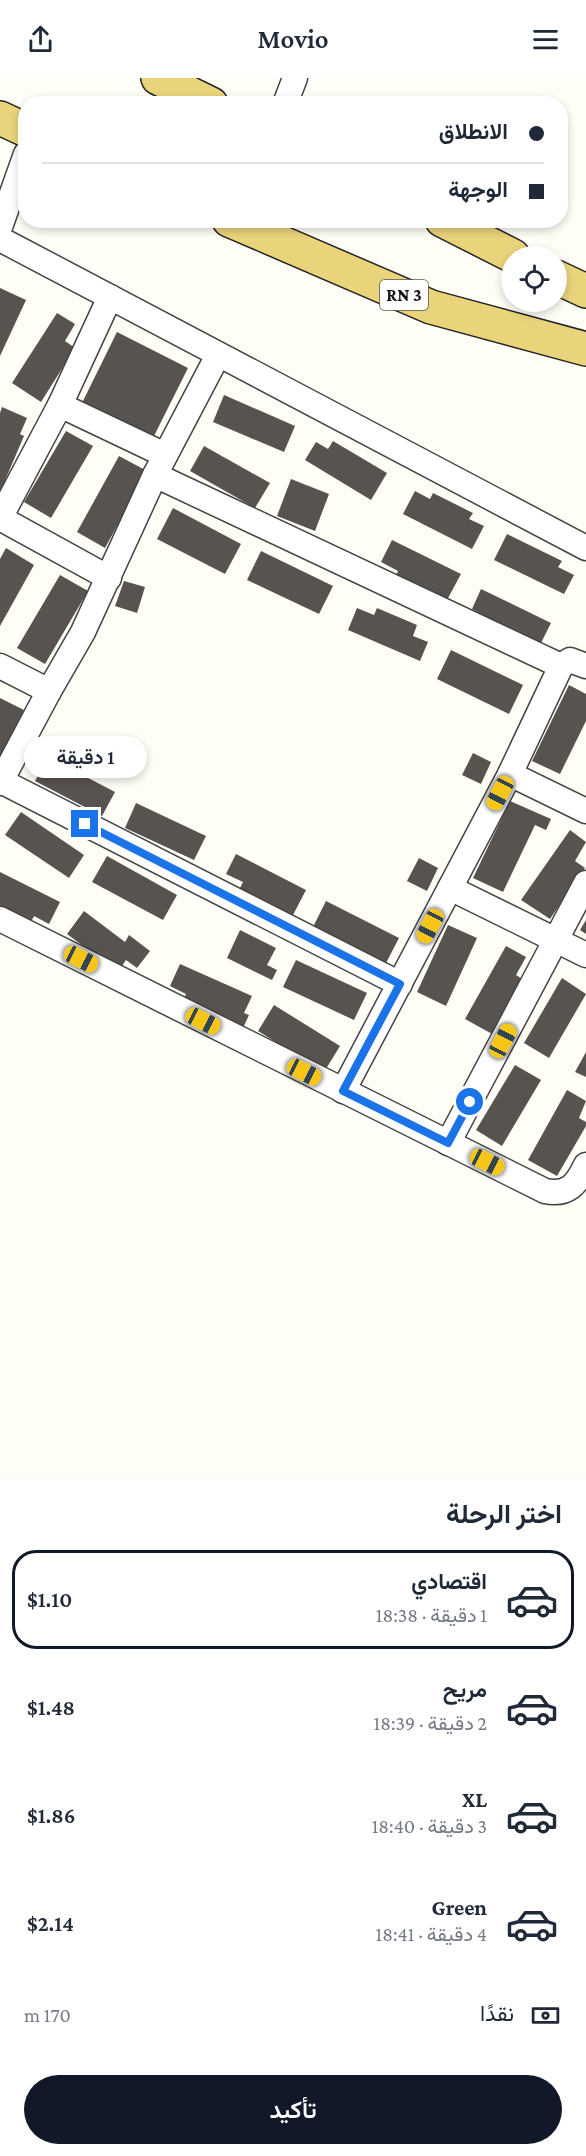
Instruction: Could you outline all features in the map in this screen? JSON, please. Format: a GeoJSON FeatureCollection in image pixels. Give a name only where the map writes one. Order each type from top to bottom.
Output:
{"type":"FeatureCollection","features":[{"type":"Feature","properties":{"kind":"main road"},"geometry":{"type":"LineString","coordinates":[[158,78],[195,96]]}},
{"type":"Feature","properties":{"kind":"main road"},"geometry":{"type":"LineString","coordinates":[[0,117],[18,125]]}},
{"type":"Feature","properties":{"kind":"main road","name":"RN 3"},"geometry":{"type":"LineString","coordinates":[[248,228],[432,307],[586,349]]}},
{"type":"Feature","properties":{"kind":"main road"},"geometry":{"type":"LineString","coordinates":[[458,228],[501,250]]}},
{"type":"Feature","properties":{"kind":"main road"},"geometry":{"type":"LineString","coordinates":[[567,282],[586,291]]}},
{"type":"Feature","properties":{"kind":"street"},"geometry":{"type":"LineString","coordinates":[[288,96],[295,78]]}},
{"type":"Feature","properties":{"kind":"street"},"geometry":{"type":"LineString","coordinates":[[0,227],[18,176]]}},
{"type":"Feature","properties":{"kind":"street"},"geometry":{"type":"LineString","coordinates":[[0,239],[586,548]]}},
{"type":"Feature","properties":{"kind":"street"},"geometry":{"type":"LineString","coordinates":[[109,579],[0,518],[60,405],[110,297]]}},
{"type":"Feature","properties":{"kind":"street"},"geometry":{"type":"LineString","coordinates":[[218,355],[160,465],[109,579],[1,782],[400,984]]}},
{"type":"Feature","properties":{"kind":"street"},"geometry":{"type":"LineString","coordinates":[[60,405],[160,465],[561,666]]}},
{"type":"Feature","properties":{"kind":"street"},"geometry":{"type":"LineString","coordinates":[[343,1091],[510,774],[561,666],[570,660],[586,666]]}},
{"type":"Feature","properties":{"kind":"street"},"geometry":{"type":"LineString","coordinates":[[0,666],[49,691]]}},
{"type":"Feature","properties":{"kind":"street"},"geometry":{"type":"LineString","coordinates":[[510,774],[586,811]]}},
{"type":"Feature","properties":{"kind":"street"},"geometry":{"type":"LineString","coordinates":[[448,1143],[586,884]]}},
{"type":"Feature","properties":{"kind":"street"},"geometry":{"type":"LineString","coordinates":[[450,888],[586,955]]}},
{"type":"Feature","properties":{"kind":"street"},"geometry":{"type":"LineString","coordinates":[[0,919],[545,1191],[555,1193],[569,1190],[578,1181],[586,1165]]}},
{"type":"Feature","properties":{"kind":"building"},"geometry":{"type":"Polygon","coordinates":[[[0,288],[26,300],[0,356],[0,288]]]}},
{"type":"Feature","properties":{"kind":"building"},"geometry":{"type":"Polygon","coordinates":[[[57,313],[75,324],[65,341],[75,348],[41,402],[12,383],[57,313]]]}},
{"type":"Feature","properties":{"kind":"building"},"geometry":{"type":"Polygon","coordinates":[[[117,332],[188,368],[152,440],[81,405],[117,332]]]}},
{"type":"Feature","properties":{"kind":"building"},"geometry":{"type":"Polygon","coordinates":[[[224,395],[295,426],[284,452],[213,422],[224,395]]]}},
{"type":"Feature","properties":{"kind":"building"},"geometry":{"type":"Polygon","coordinates":[[[2,407],[27,418],[20,434],[24,436],[0,492],[0,413],[2,407]]]}},
{"type":"Feature","properties":{"kind":"building"},"geometry":{"type":"Polygon","coordinates":[[[66,431],[93,446],[51,518],[24,502],[66,431]]]}},
{"type":"Feature","properties":{"kind":"building"},"geometry":{"type":"Polygon","coordinates":[[[333,441],[387,473],[371,500],[305,460],[316,442],[328,449],[333,441]]]}},
{"type":"Feature","properties":{"kind":"building"},"geometry":{"type":"Polygon","coordinates":[[[204,446],[270,483],[255,508],[190,471],[204,446]]]}},
{"type":"Feature","properties":{"kind":"building"},"geometry":{"type":"Polygon","coordinates":[[[119,456],[147,471],[105,548],[77,532],[119,456]]]}},
{"type":"Feature","properties":{"kind":"building"},"geometry":{"type":"Polygon","coordinates":[[[291,479],[329,494],[315,531],[277,516],[291,479]]]}},
{"type":"Feature","properties":{"kind":"building"},"geometry":{"type":"Polygon","coordinates":[[[415,491],[430,499],[433,493],[473,513],[469,519],[484,526],[472,549],[403,514],[415,491]]]}},
{"type":"Feature","properties":{"kind":"building"},"geometry":{"type":"Polygon","coordinates":[[[173,508],[241,544],[225,574],[157,539],[173,508]]]}},
{"type":"Feature","properties":{"kind":"building"},"geometry":{"type":"Polygon","coordinates":[[[507,534],[562,561],[558,567],[574,575],[564,594],[494,560],[507,534]]]}},
{"type":"Feature","properties":{"kind":"building"},"geometry":{"type":"Polygon","coordinates":[[[392,540],[461,574],[447,600],[396,575],[398,571],[381,562],[392,540]]]}},
{"type":"Feature","properties":{"kind":"building"},"geometry":{"type":"Polygon","coordinates":[[[6,548],[34,565],[0,626],[0,559],[6,548]]]}},
{"type":"Feature","properties":{"kind":"building"},"geometry":{"type":"Polygon","coordinates":[[[261,551],[333,586],[319,614],[247,580],[261,551]]]}},
{"type":"Feature","properties":{"kind":"building"},"geometry":{"type":"Polygon","coordinates":[[[60,575],[88,591],[45,664],[17,648],[60,575]]]}},
{"type":"Feature","properties":{"kind":"building"},"geometry":{"type":"Polygon","coordinates":[[[124,581],[145,587],[137,613],[115,606],[124,581]]]}},
{"type":"Feature","properties":{"kind":"building"},"geometry":{"type":"Polygon","coordinates":[[[481,589],[551,623],[538,649],[485,623],[487,617],[472,609],[481,589]]]}},
{"type":"Feature","properties":{"kind":"building"},"geometry":{"type":"Polygon","coordinates":[[[357,608],[374,615],[377,608],[417,625],[413,636],[428,642],[420,661],[348,630],[357,608]]]}},
{"type":"Feature","properties":{"kind":"building"},"geometry":{"type":"Polygon","coordinates":[[[451,650],[523,685],[509,714],[437,679],[451,650]]]}},
{"type":"Feature","properties":{"kind":"building"},"geometry":{"type":"Polygon","coordinates":[[[569,685],[586,694],[586,721],[560,774],[532,761],[569,685]]]}},
{"type":"Feature","properties":{"kind":"building"},"geometry":{"type":"Polygon","coordinates":[[[0,698],[24,710],[0,757],[0,698]]]}},
{"type":"Feature","properties":{"kind":"building"},"geometry":{"type":"Polygon","coordinates":[[[473,753],[491,762],[481,784],[462,775],[473,753]]]}},
{"type":"Feature","properties":{"kind":"building"},"geometry":{"type":"Polygon","coordinates":[[[48,757],[115,792],[102,816],[35,781],[48,757]]]}},
{"type":"Feature","properties":{"kind":"building"},"geometry":{"type":"Polygon","coordinates":[[[510,801],[551,819],[546,830],[535,825],[503,892],[473,878],[510,801]]]}},
{"type":"Feature","properties":{"kind":"building"},"geometry":{"type":"Polygon","coordinates":[[[136,803],[206,836],[194,860],[125,828],[136,803]]]}},
{"type":"Feature","properties":{"kind":"building"},"geometry":{"type":"Polygon","coordinates":[[[21,812],[84,855],[69,878],[5,835],[21,812]]]}},
{"type":"Feature","properties":{"kind":"building"},"geometry":{"type":"Polygon","coordinates":[[[570,830],[586,842],[575,861],[585,868],[550,919],[521,900],[570,830]]]}},
{"type":"Feature","properties":{"kind":"building"},"geometry":{"type":"Polygon","coordinates":[[[236,854],[306,890],[293,915],[240,888],[243,882],[226,874],[236,854]]]}},
{"type":"Feature","properties":{"kind":"building"},"geometry":{"type":"Polygon","coordinates":[[[107,856],[177,895],[163,920],[92,882],[107,856]]]}},
{"type":"Feature","properties":{"kind":"building"},"geometry":{"type":"Polygon","coordinates":[[[419,858],[438,868],[427,891],[407,881],[419,858]]]}},
{"type":"Feature","properties":{"kind":"building"},"geometry":{"type":"Polygon","coordinates":[[[0,872],[60,902],[49,924],[34,916],[30,924],[0,908],[0,872]]]}},
{"type":"Feature","properties":{"kind":"building"},"geometry":{"type":"Polygon","coordinates":[[[326,901],[399,938],[386,963],[313,927],[326,901]]]}},
{"type":"Feature","properties":{"kind":"building"},"geometry":{"type":"Polygon","coordinates":[[[84,911],[125,942],[129,935],[150,951],[137,968],[126,960],[118,972],[67,934],[84,911]]]}},
{"type":"Feature","properties":{"kind":"building"},"geometry":{"type":"Polygon","coordinates":[[[586,920],[586,934],[580,930],[586,920]]]}},
{"type":"Feature","properties":{"kind":"building"},"geometry":{"type":"Polygon","coordinates":[[[448,925],[477,938],[446,1006],[417,992],[448,925]]]}},
{"type":"Feature","properties":{"kind":"building"},"geometry":{"type":"Polygon","coordinates":[[[240,930],[276,948],[267,965],[277,970],[272,980],[227,958],[240,930]]]}},
{"type":"Feature","properties":{"kind":"building"},"geometry":{"type":"Polygon","coordinates":[[[506,946],[526,957],[516,975],[524,980],[494,1035],[465,1019],[506,946]]]}},
{"type":"Feature","properties":{"kind":"building"},"geometry":{"type":"Polygon","coordinates":[[[296,960],[367,993],[354,1020],[283,987],[296,960]]]}},
{"type":"Feature","properties":{"kind":"building"},"geometry":{"type":"Polygon","coordinates":[[[180,964],[252,996],[244,1013],[249,1015],[243,1028],[183,1000],[186,994],[170,986],[180,964]]]}},
{"type":"Feature","properties":{"kind":"building"},"geometry":{"type":"Polygon","coordinates":[[[562,978],[586,994],[549,1058],[524,1043],[562,978]]]}},
{"type":"Feature","properties":{"kind":"building"},"geometry":{"type":"Polygon","coordinates":[[[274,1005],[340,1046],[324,1072],[258,1031],[274,1005]]]}},
{"type":"Feature","properties":{"kind":"building"},"geometry":{"type":"Polygon","coordinates":[[[586,1052],[586,1077],[575,1072],[586,1052]]]}},
{"type":"Feature","properties":{"kind":"building"},"geometry":{"type":"Polygon","coordinates":[[[515,1065],[541,1080],[502,1146],[476,1130],[515,1065]]]}},
{"type":"Feature","properties":{"kind":"building"},"geometry":{"type":"Polygon","coordinates":[[[567,1090],[586,1101],[579,1118],[586,1122],[586,1126],[557,1176],[528,1160],[567,1090]]]}},
{"type":"Feature","properties":{"kind":"route"},"geometry":{"type":"LineString","coordinates":[[85,824],[400,984],[343,1091],[448,1143],[470,1102]]}}]}
